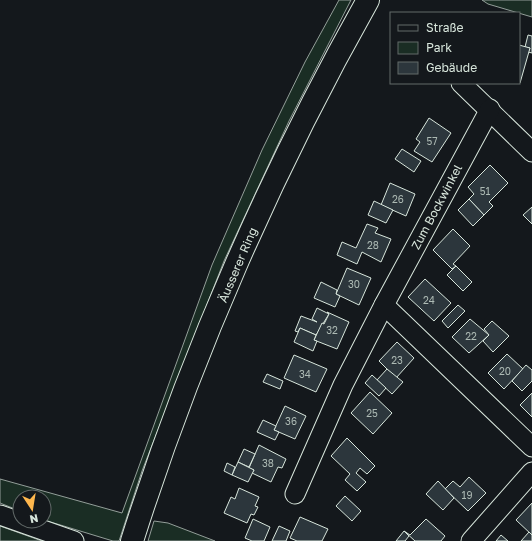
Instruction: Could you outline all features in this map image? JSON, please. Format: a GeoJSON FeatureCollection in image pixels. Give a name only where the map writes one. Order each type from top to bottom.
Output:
{"type":"FeatureCollection","features":[{"type":"Feature","properties":{"kind":"main road","name":"Äusserer Ring"},"geometry":{"type":"LineString","coordinates":[[132,541],[154,475],[194,368],[240,256],[292,147],[368,0]]}},
{"type":"Feature","properties":{"kind":"street"},"geometry":{"type":"LineString","coordinates":[[462,84],[490,109],[532,152]]}},
{"type":"Feature","properties":{"kind":"street","name":"Zum Bockwinkel"},"geometry":{"type":"LineString","coordinates":[[295,494],[343,385],[384,305],[490,109]]}},
{"type":"Feature","properties":{"kind":"street"},"geometry":{"type":"LineString","coordinates":[[384,305],[532,447]]}},
{"type":"Feature","properties":{"kind":"street"},"geometry":{"type":"LineString","coordinates":[[471,541],[532,472]]}},
{"type":"Feature","properties":{"kind":"street"},"geometry":{"type":"LineString","coordinates":[[0,515],[74,541]]}},
{"type":"Feature","properties":{"kind":"green space"},"geometry":{"type":"Polygon","coordinates":[[[339,0],[351,0],[289,121],[224,261],[142,471],[119,541],[113,541],[52,522],[52,493],[122,513],[212,265],[262,150],[305,62],[339,0]]]}},
{"type":"Feature","properties":{"kind":"green space"},"geometry":{"type":"Polygon","coordinates":[[[482,0],[532,0],[532,17],[520,13],[520,12],[488,4],[482,0]]]}},
{"type":"Feature","properties":{"kind":"green space"},"geometry":{"type":"Polygon","coordinates":[[[0,479],[36,489],[12,489],[12,508],[0,503],[0,479]]]}},
{"type":"Feature","properties":{"kind":"green space"},"geometry":{"type":"Polygon","coordinates":[[[154,521],[168,523],[215,541],[148,541],[154,521]]]}},
{"type":"Feature","properties":{"kind":"green space"},"geometry":{"type":"Polygon","coordinates":[[[0,526],[42,541],[0,541],[0,526]]]}},
{"type":"Feature","properties":{"kind":"building"},"geometry":{"type":"Polygon","coordinates":[[[528,35],[532,36],[532,53],[528,52],[530,48],[525,47],[528,35]]]}},
{"type":"Feature","properties":{"kind":"building"},"geometry":{"type":"Polygon","coordinates":[[[520,45],[530,48],[520,83],[520,45]]]}},
{"type":"Feature","properties":{"kind":"building"},"geometry":{"type":"Polygon","coordinates":[[[429,118],[451,133],[432,162],[414,151],[420,142],[416,139],[429,118]]]}},
{"type":"Feature","properties":{"kind":"building"},"geometry":{"type":"Polygon","coordinates":[[[402,149],[421,161],[414,172],[395,159],[402,149]]]}},
{"type":"Feature","properties":{"kind":"building"},"geometry":{"type":"Polygon","coordinates":[[[490,165],[508,183],[489,202],[493,206],[484,215],[469,199],[474,194],[468,187],[490,165]]]}},
{"type":"Feature","properties":{"kind":"building"},"geometry":{"type":"Polygon","coordinates":[[[390,183],[415,194],[406,216],[381,205],[390,183]]]}},
{"type":"Feature","properties":{"kind":"building"},"geometry":{"type":"Polygon","coordinates":[[[469,199],[484,215],[473,226],[458,210],[469,199]]]}},
{"type":"Feature","properties":{"kind":"building"},"geometry":{"type":"Polygon","coordinates":[[[374,201],[393,210],[386,223],[368,215],[374,201]]]}},
{"type":"Feature","properties":{"kind":"building"},"geometry":{"type":"Polygon","coordinates":[[[532,207],[532,224],[523,215],[532,207]]]}},
{"type":"Feature","properties":{"kind":"building"},"geometry":{"type":"Polygon","coordinates":[[[367,224],[378,228],[375,233],[391,239],[381,262],[362,252],[357,264],[337,255],[342,242],[356,248],[367,224]]]}},
{"type":"Feature","properties":{"kind":"building"},"geometry":{"type":"Polygon","coordinates":[[[453,229],[470,246],[453,264],[456,266],[452,269],[433,250],[453,229]]]}},
{"type":"Feature","properties":{"kind":"building"},"geometry":{"type":"Polygon","coordinates":[[[456,266],[472,282],[463,291],[447,275],[456,266]]]}},
{"type":"Feature","properties":{"kind":"building"},"geometry":{"type":"Polygon","coordinates":[[[347,268],[371,278],[359,305],[336,294],[347,268]]]}},
{"type":"Feature","properties":{"kind":"building"},"geometry":{"type":"Polygon","coordinates":[[[425,279],[451,303],[434,321],[408,297],[425,279]]]}},
{"type":"Feature","properties":{"kind":"building"},"geometry":{"type":"Polygon","coordinates":[[[321,282],[337,290],[336,294],[340,296],[335,307],[314,298],[321,282]]]}},
{"type":"Feature","properties":{"kind":"building"},"geometry":{"type":"Polygon","coordinates":[[[458,305],[465,311],[448,328],[442,321],[458,305]]]}},
{"type":"Feature","properties":{"kind":"building"},"geometry":{"type":"Polygon","coordinates":[[[317,308],[329,314],[316,335],[300,328],[298,332],[295,331],[301,316],[317,322],[312,319],[317,308]]]}},
{"type":"Feature","properties":{"kind":"building"},"geometry":{"type":"Polygon","coordinates":[[[327,312],[349,322],[337,349],[314,340],[322,323],[324,324],[329,314],[327,312]]]}},
{"type":"Feature","properties":{"kind":"building"},"geometry":{"type":"Polygon","coordinates":[[[470,319],[489,335],[469,353],[452,337],[470,319]]]}},
{"type":"Feature","properties":{"kind":"building"},"geometry":{"type":"Polygon","coordinates":[[[492,321],[509,336],[493,352],[483,341],[489,335],[484,329],[492,321]]]}},
{"type":"Feature","properties":{"kind":"building"},"geometry":{"type":"Polygon","coordinates":[[[300,328],[316,335],[314,340],[317,341],[313,351],[294,342],[300,328]]]}},
{"type":"Feature","properties":{"kind":"building"},"geometry":{"type":"Polygon","coordinates":[[[397,342],[414,358],[396,378],[379,361],[397,342]]]}},
{"type":"Feature","properties":{"kind":"building"},"geometry":{"type":"Polygon","coordinates":[[[507,354],[523,369],[504,389],[488,373],[507,354]]]}},
{"type":"Feature","properties":{"kind":"building"},"geometry":{"type":"Polygon","coordinates":[[[294,355],[327,369],[316,392],[284,378],[294,355]]]}},
{"type":"Feature","properties":{"kind":"building"},"geometry":{"type":"Polygon","coordinates":[[[526,365],[532,370],[532,381],[522,391],[512,381],[526,365]]]}},
{"type":"Feature","properties":{"kind":"building"},"geometry":{"type":"Polygon","coordinates":[[[387,369],[403,382],[392,394],[377,380],[387,369]]]}},
{"type":"Feature","properties":{"kind":"building"},"geometry":{"type":"Polygon","coordinates":[[[267,374],[283,381],[280,389],[263,382],[267,374]]]}},
{"type":"Feature","properties":{"kind":"building"},"geometry":{"type":"Polygon","coordinates":[[[372,375],[386,388],[379,396],[365,383],[372,375]]]}},
{"type":"Feature","properties":{"kind":"building"},"geometry":{"type":"Polygon","coordinates":[[[370,392],[392,413],[373,434],[351,413],[370,392]]]}},
{"type":"Feature","properties":{"kind":"building"},"geometry":{"type":"Polygon","coordinates":[[[532,393],[532,417],[520,405],[532,393]]]}},
{"type":"Feature","properties":{"kind":"building"},"geometry":{"type":"Polygon","coordinates":[[[285,406],[306,416],[295,439],[274,430],[285,406]]]}},
{"type":"Feature","properties":{"kind":"building"},"geometry":{"type":"Polygon","coordinates":[[[263,420],[276,426],[274,430],[279,432],[275,440],[257,432],[263,420]]]}},
{"type":"Feature","properties":{"kind":"building"},"geometry":{"type":"Polygon","coordinates":[[[347,438],[375,466],[367,474],[360,468],[356,473],[366,482],[357,491],[345,480],[350,474],[331,456],[347,438]]]}},
{"type":"Feature","properties":{"kind":"building"},"geometry":{"type":"Polygon","coordinates":[[[259,445],[286,459],[282,468],[278,467],[271,482],[252,473],[254,470],[249,468],[259,445]]]}},
{"type":"Feature","properties":{"kind":"building"},"geometry":{"type":"Polygon","coordinates":[[[244,449],[255,454],[249,467],[238,462],[244,449]]]}},
{"type":"Feature","properties":{"kind":"building"},"geometry":{"type":"Polygon","coordinates":[[[238,462],[254,470],[248,482],[232,475],[238,462]]]}},
{"type":"Feature","properties":{"kind":"building"},"geometry":{"type":"Polygon","coordinates":[[[227,463],[235,467],[232,475],[224,471],[227,463]]]}},
{"type":"Feature","properties":{"kind":"building"},"geometry":{"type":"Polygon","coordinates":[[[469,477],[486,493],[468,511],[445,489],[453,481],[460,487],[469,477]]]}},
{"type":"Feature","properties":{"kind":"building"},"geometry":{"type":"Polygon","coordinates":[[[438,481],[454,498],[443,510],[426,494],[438,481]]]}},
{"type":"Feature","properties":{"kind":"building"},"geometry":{"type":"Polygon","coordinates":[[[239,488],[259,497],[255,506],[258,507],[254,515],[251,514],[247,523],[224,513],[231,497],[235,499],[239,488]]]}},
{"type":"Feature","properties":{"kind":"building"},"geometry":{"type":"Polygon","coordinates":[[[345,496],[361,511],[352,521],[336,506],[345,496]]]}},
{"type":"Feature","properties":{"kind":"building"},"geometry":{"type":"Polygon","coordinates":[[[532,503],[532,535],[516,520],[532,503]]]}},
{"type":"Feature","properties":{"kind":"building"},"geometry":{"type":"Polygon","coordinates":[[[300,517],[328,529],[322,541],[297,541],[290,538],[300,517]]]}},
{"type":"Feature","properties":{"kind":"building"},"geometry":{"type":"Polygon","coordinates":[[[253,519],[270,527],[264,541],[252,541],[245,538],[253,519]]]}},
{"type":"Feature","properties":{"kind":"building"},"geometry":{"type":"Polygon","coordinates":[[[426,519],[445,536],[441,541],[415,541],[404,531],[410,535],[426,519]]]}},
{"type":"Feature","properties":{"kind":"building"},"geometry":{"type":"Polygon","coordinates":[[[279,526],[290,531],[286,541],[272,541],[279,526]]]}},
{"type":"Feature","properties":{"kind":"building"},"geometry":{"type":"Polygon","coordinates":[[[404,531],[409,536],[405,541],[396,541],[404,531]]]}},
{"type":"Feature","properties":{"kind":"building"},"geometry":{"type":"Polygon","coordinates":[[[529,532],[532,535],[532,541],[521,541],[529,532]]]}},
{"type":"Feature","properties":{"kind":"building"},"geometry":{"type":"Polygon","coordinates":[[[501,535],[508,541],[496,541],[501,535]]]}}]}
